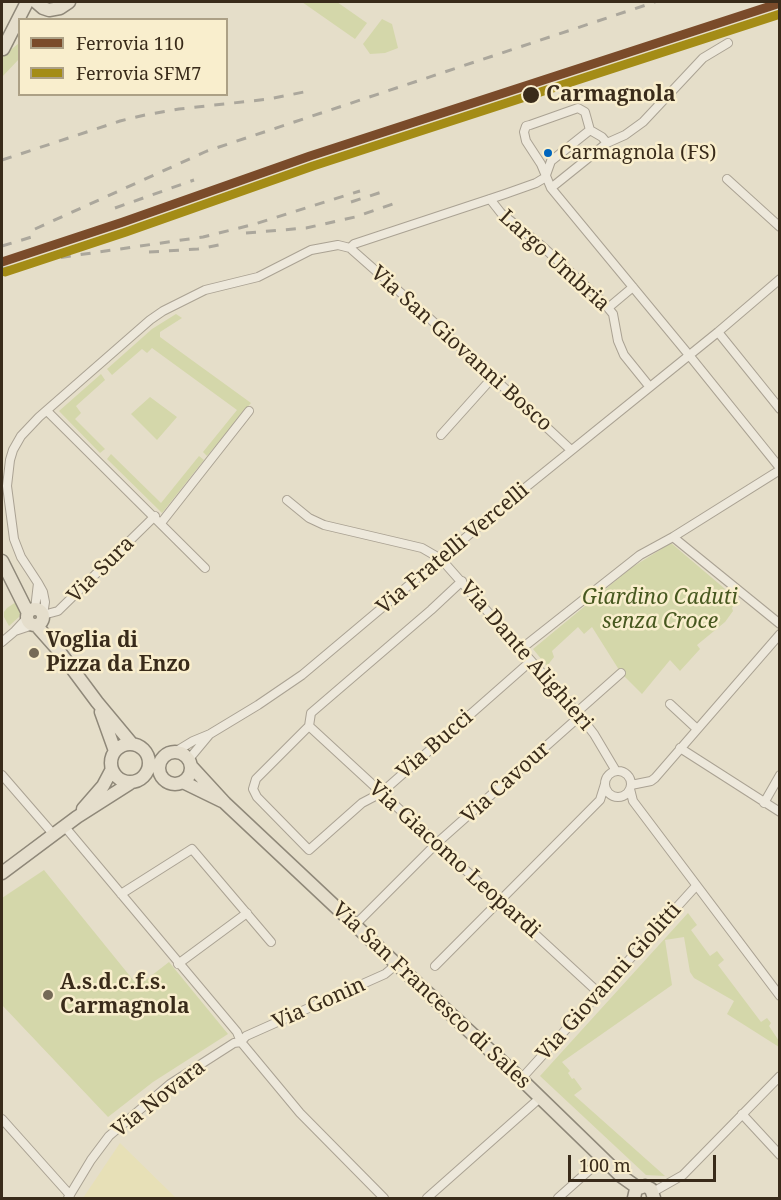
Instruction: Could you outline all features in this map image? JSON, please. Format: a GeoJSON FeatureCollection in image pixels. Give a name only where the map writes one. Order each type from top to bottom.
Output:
{"type":"FeatureCollection","features":[{"type":"Feature","properties":{"kind":"main road"},"geometry":{"type":"LineString","coordinates":[[18,18],[27,2]]}},
{"type":"Feature","properties":{"kind":"main road"},"geometry":{"type":"LineString","coordinates":[[36,2],[49,10],[60,8],[69,2]]}},
{"type":"Feature","properties":{"kind":"main road"},"geometry":{"type":"LineString","coordinates":[[39,18],[49,10]]}},
{"type":"Feature","properties":{"kind":"main road"},"geometry":{"type":"LineString","coordinates":[[2,49],[18,19]]}},
{"type":"Feature","properties":{"kind":"main road"},"geometry":{"type":"LineString","coordinates":[[2,49],[18,36]]}},
{"type":"Feature","properties":{"kind":"main road"},"geometry":{"type":"LineString","coordinates":[[2,561],[11,581],[35,618],[97,702],[132,744]]}},
{"type":"Feature","properties":{"kind":"main road"},"geometry":{"type":"LineString","coordinates":[[97,702],[115,751]]}},
{"type":"Feature","properties":{"kind":"main road"},"geometry":{"type":"LineString","coordinates":[[2,873],[77,817],[138,779],[149,766],[147,754],[143,749],[132,744],[125,744],[115,751],[112,757],[112,769],[103,786],[77,817]]}},
{"type":"Feature","properties":{"kind":"main road"},"geometry":{"type":"LineString","coordinates":[[112,769],[120,779],[163,779],[172,784],[183,782],[190,776],[190,763],[181,753],[147,754]]}},
{"type":"Feature","properties":{"kind":"main road"},"geometry":{"type":"LineString","coordinates":[[163,779],[159,769],[162,759],[170,754]]}},
{"type":"Feature","properties":{"kind":"main road","name":"Via San Francesco di Sales"},"geometry":{"type":"LineString","coordinates":[[190,763],[225,803],[541,1097],[636,1193]]}},
{"type":"Feature","properties":{"kind":"main road","name":"Via San Francesco di Sales"},"geometry":{"type":"LineString","coordinates":[[183,782],[225,803]]}},
{"type":"Feature","properties":{"kind":"main road"},"geometry":{"type":"LineString","coordinates":[[636,1193],[648,1187],[654,1195]]}},
{"type":"Feature","properties":{"kind":"street"},"geometry":{"type":"LineString","coordinates":[[551,188],[607,143],[625,135],[643,122],[704,58],[728,44]]}},
{"type":"Feature","properties":{"kind":"street"},"geometry":{"type":"LineString","coordinates":[[521,649],[640,555],[673,537],[780,469],[551,188],[541,164],[526,141],[524,132],[526,126],[578,108],[585,112],[590,130],[607,143]]}},
{"type":"Feature","properties":{"kind":"street"},"geometry":{"type":"LineString","coordinates":[[3,639],[35,618],[38,583],[17,549],[9,506],[8,477],[13,450],[21,436],[47,411],[150,320],[163,310],[205,290],[258,277],[311,250],[338,245],[350,248],[354,244],[536,183],[546,177],[551,161],[590,130]]}},
{"type":"Feature","properties":{"kind":"street"},"geometry":{"type":"LineString","coordinates":[[727,179],[780,227]]}},
{"type":"Feature","properties":{"kind":"street","name":"Largo Umbria"},"geometry":{"type":"LineString","coordinates":[[490,199],[501,213],[543,247],[608,308],[613,314],[618,341],[624,355],[649,386]]}},
{"type":"Feature","properties":{"kind":"street","name":"Via San Giovanni Bosco"},"geometry":{"type":"LineString","coordinates":[[350,248],[494,377],[571,450]]}},
{"type":"Feature","properties":{"kind":"street","name":"Via Fratelli Vercelli"},"geometry":{"type":"LineString","coordinates":[[170,754],[210,734],[302,675],[780,279]]}},
{"type":"Feature","properties":{"kind":"street"},"geometry":{"type":"LineString","coordinates":[[608,308],[633,287]]}},
{"type":"Feature","properties":{"kind":"street"},"geometry":{"type":"LineString","coordinates":[[718,332],[780,409]]}},
{"type":"Feature","properties":{"kind":"street"},"geometry":{"type":"LineString","coordinates":[[441,435],[494,377]]}},
{"type":"Feature","properties":{"kind":"street"},"geometry":{"type":"LineString","coordinates":[[47,411],[205,568]]}},
{"type":"Feature","properties":{"kind":"street"},"geometry":{"type":"LineString","coordinates":[[161,523],[249,411]]}},
{"type":"Feature","properties":{"kind":"street"},"geometry":{"type":"LineString","coordinates":[[287,501],[309,518],[324,525],[422,548],[441,559]]}},
{"type":"Feature","properties":{"kind":"street","name":"Via Sura"},"geometry":{"type":"LineString","coordinates":[[35,618],[63,608],[155,516]]}},
{"type":"Feature","properties":{"kind":"street"},"geometry":{"type":"LineString","coordinates":[[673,537],[780,624]]}},
{"type":"Feature","properties":{"kind":"street","name":"Via Dante Alighieri"},"geometry":{"type":"LineString","coordinates":[[441,559],[578,714],[594,734],[616,771]]}},
{"type":"Feature","properties":{"kind":"street"},"geometry":{"type":"LineString","coordinates":[[309,726],[311,713],[462,581]]}},
{"type":"Feature","properties":{"kind":"street"},"geometry":{"type":"LineString","coordinates":[[600,800],[618,796],[630,787],[654,778],[780,634]]}},
{"type":"Feature","properties":{"kind":"street","name":"Via Bucci"},"geometry":{"type":"LineString","coordinates":[[309,726],[256,779],[253,789],[257,797],[309,850],[362,803],[381,793],[531,661]]}},
{"type":"Feature","properties":{"kind":"street","name":"Via Cavour"},"geometry":{"type":"LineString","coordinates":[[355,925],[437,843],[621,673]]}},
{"type":"Feature","properties":{"kind":"street"},"geometry":{"type":"LineString","coordinates":[[670,704],[697,729]]}},
{"type":"Feature","properties":{"kind":"street","name":"Via Giacomo Leopardi"},"geometry":{"type":"LineString","coordinates":[[309,726],[600,994]]}},
{"type":"Feature","properties":{"kind":"street","name":"Via Fratelli Vercelli"},"geometry":{"type":"LineString","coordinates":[[190,763],[210,734]]}},
{"type":"Feature","properties":{"kind":"street"},"geometry":{"type":"LineString","coordinates":[[680,748],[780,812]]}},
{"type":"Feature","properties":{"kind":"street","name":"Via Dante Alighieri"},"geometry":{"type":"LineString","coordinates":[[607,757],[608,775]]}},
{"type":"Feature","properties":{"kind":"street"},"geometry":{"type":"LineString","coordinates":[[435,966],[600,800],[608,775],[616,771],[625,773],[630,780],[633,801],[780,996]]}},
{"type":"Feature","properties":{"kind":"street"},"geometry":{"type":"LineString","coordinates":[[2,775],[54,835]]}},
{"type":"Feature","properties":{"kind":"street"},"geometry":{"type":"LineString","coordinates":[[764,803],[780,775]]}},
{"type":"Feature","properties":{"kind":"street"},"geometry":{"type":"LineString","coordinates":[[605,784],[609,793],[633,801]]}},
{"type":"Feature","properties":{"kind":"street"},"geometry":{"type":"LineString","coordinates":[[65,827],[237,1032],[241,1042],[300,1113],[384,1198]]}},
{"type":"Feature","properties":{"kind":"street"},"geometry":{"type":"LineString","coordinates":[[121,894],[192,849],[271,942]]}},
{"type":"Feature","properties":{"kind":"street","name":"Via Giovanni Giolitti"},"geometry":{"type":"LineString","coordinates":[[521,1079],[696,886]]}},
{"type":"Feature","properties":{"kind":"street"},"geometry":{"type":"LineString","coordinates":[[178,964],[247,913]]}},
{"type":"Feature","properties":{"kind":"street","name":"Via Gonin"},"geometry":{"type":"LineString","coordinates":[[241,1042],[246,1036],[385,974],[397,964]]}},
{"type":"Feature","properties":{"kind":"street","name":"Via Novara"},"geometry":{"type":"LineString","coordinates":[[69,1197],[91,1160],[109,1136],[132,1114],[170,1084],[234,1043],[241,1042]]}},
{"type":"Feature","properties":{"kind":"street"},"geometry":{"type":"LineString","coordinates":[[654,1195],[683,1175],[780,1076]]}},
{"type":"Feature","properties":{"kind":"street"},"geometry":{"type":"LineString","coordinates":[[428,1198],[541,1097]]}},
{"type":"Feature","properties":{"kind":"street"},"geometry":{"type":"LineString","coordinates":[[742,1114],[780,1155]]}},
{"type":"Feature","properties":{"kind":"street"},"geometry":{"type":"LineString","coordinates":[[2,1119],[69,1197]]}},
{"type":"Feature","properties":{"kind":"street"},"geometry":{"type":"LineString","coordinates":[[558,1198],[603,1158]]}},
{"type":"Feature","properties":{"kind":"shaded area"},"geometry":{"type":"Polygon","coordinates":[[[120,1143],[176,1198],[83,1198],[120,1143]]]}},
{"type":"Feature","properties":{"kind":"green space"},"geometry":{"type":"Polygon","coordinates":[[[302,2],[337,2],[367,23],[355,39],[302,2]]]}},
{"type":"Feature","properties":{"kind":"green space"},"geometry":{"type":"Polygon","coordinates":[[[382,19],[392,24],[398,48],[385,53],[370,54],[363,44],[382,19]]]}},
{"type":"Feature","properties":{"kind":"green space"},"geometry":{"type":"Polygon","coordinates":[[[18,44],[18,60],[2,77],[2,57],[18,44]]]}},
{"type":"Feature","properties":{"kind":"green space"},"geometry":{"type":"Polygon","coordinates":[[[176,314],[182,318],[160,332],[160,337],[251,403],[207,456],[203,452],[237,410],[152,348],[147,353],[142,349],[112,375],[107,369],[152,329],[176,314]]]}},
{"type":"Feature","properties":{"kind":"green space"},"geometry":{"type":"Polygon","coordinates":[[[101,374],[105,380],[76,406],[81,413],[75,419],[105,449],[100,453],[59,411],[101,374]]]}},
{"type":"Feature","properties":{"kind":"green space"},"geometry":{"type":"Polygon","coordinates":[[[150,397],[177,417],[157,440],[131,414],[150,397]]]}},
{"type":"Feature","properties":{"kind":"green space"},"geometry":{"type":"Polygon","coordinates":[[[111,454],[161,503],[199,456],[204,460],[162,513],[107,459],[111,454]]]}},
{"type":"Feature","properties":{"kind":"green space","name":"Giardino Caduti senza Croce"},"geometry":{"type":"Polygon","coordinates":[[[671,543],[738,600],[725,622],[697,645],[700,649],[680,671],[670,660],[642,694],[621,673],[592,627],[584,634],[578,627],[552,651],[554,657],[547,666],[533,649],[631,568],[671,543]]]}},
{"type":"Feature","properties":{"kind":"green space"},"geometry":{"type":"Polygon","coordinates":[[[16,602],[21,612],[9,626],[4,612],[16,602]]]}},
{"type":"Feature","properties":{"kind":"green space","name":"A.s.d.c.f.s. Carmagnola"},"geometry":{"type":"Polygon","coordinates":[[[44,870],[138,986],[169,962],[228,1034],[153,1082],[108,1117],[2,1005],[2,898],[44,870]]]}},
{"type":"Feature","properties":{"kind":"green space"},"geometry":{"type":"Polygon","coordinates":[[[688,913],[697,925],[691,930],[710,956],[717,951],[724,960],[718,965],[761,1022],[767,1018],[771,1023],[769,1026],[779,1041],[779,1047],[727,1014],[734,1001],[694,978],[690,972],[684,937],[665,940],[672,985],[562,1062],[570,1071],[568,1073],[572,1079],[574,1078],[582,1089],[574,1095],[665,1176],[646,1175],[540,1076],[688,913]]]}},
{"type":"Feature","properties":{"kind":"railway"},"geometry":{"type":"LineString","coordinates":[[35,229],[207,151],[655,2]]}},
{"type":"Feature","properties":{"kind":"railway"},"geometry":{"type":"LineString","coordinates":[[2,160],[145,115],[269,99],[309,91]]}},
{"type":"Feature","properties":{"kind":"railway"},"geometry":{"type":"LineString","coordinates":[[115,208],[194,180]]}},
{"type":"Feature","properties":{"kind":"railway"},"geometry":{"type":"LineString","coordinates":[[351,202],[388,190]]}},
{"type":"Feature","properties":{"kind":"railway"},"geometry":{"type":"LineString","coordinates":[[2,269],[50,259],[203,237],[255,224],[360,191]]}},
{"type":"Feature","properties":{"kind":"railway"},"geometry":{"type":"LineString","coordinates":[[246,233],[306,228],[355,217],[393,204]]}},
{"type":"Feature","properties":{"kind":"railway"},"geometry":{"type":"LineString","coordinates":[[2,246],[35,236]]}},
{"type":"Feature","properties":{"kind":"railway"},"geometry":{"type":"LineString","coordinates":[[149,252],[198,249],[219,245]]}},
{"type":"Feature","properties":{"kind":"rail line","name":"110"},"geometry":{"type":"LineString","coordinates":[[2,262],[310,156],[780,3]]}},
{"type":"Feature","properties":{"kind":"rail line","name":"SFM7"},"geometry":{"type":"LineString","coordinates":[[5,272],[313,166],[780,14]]}},
{"type":"Feature","properties":{"kind":"place","name":"Carmagnola"},"geometry":{"type":"Point","coordinates":[531,95]}},
{"type":"Feature","properties":{"kind":"place","name":"Carmagnola (FS)"},"geometry":{"type":"Point","coordinates":[548,153]}},
{"type":"Feature","properties":{"kind":"place","name":"Voglia di Pizza da Enzo"},"geometry":{"type":"Point","coordinates":[34,653]}},
{"type":"Feature","properties":{"kind":"place","name":"A.s.d.c.f.s. Carmagnola"},"geometry":{"type":"Point","coordinates":[48,995]}}]}
